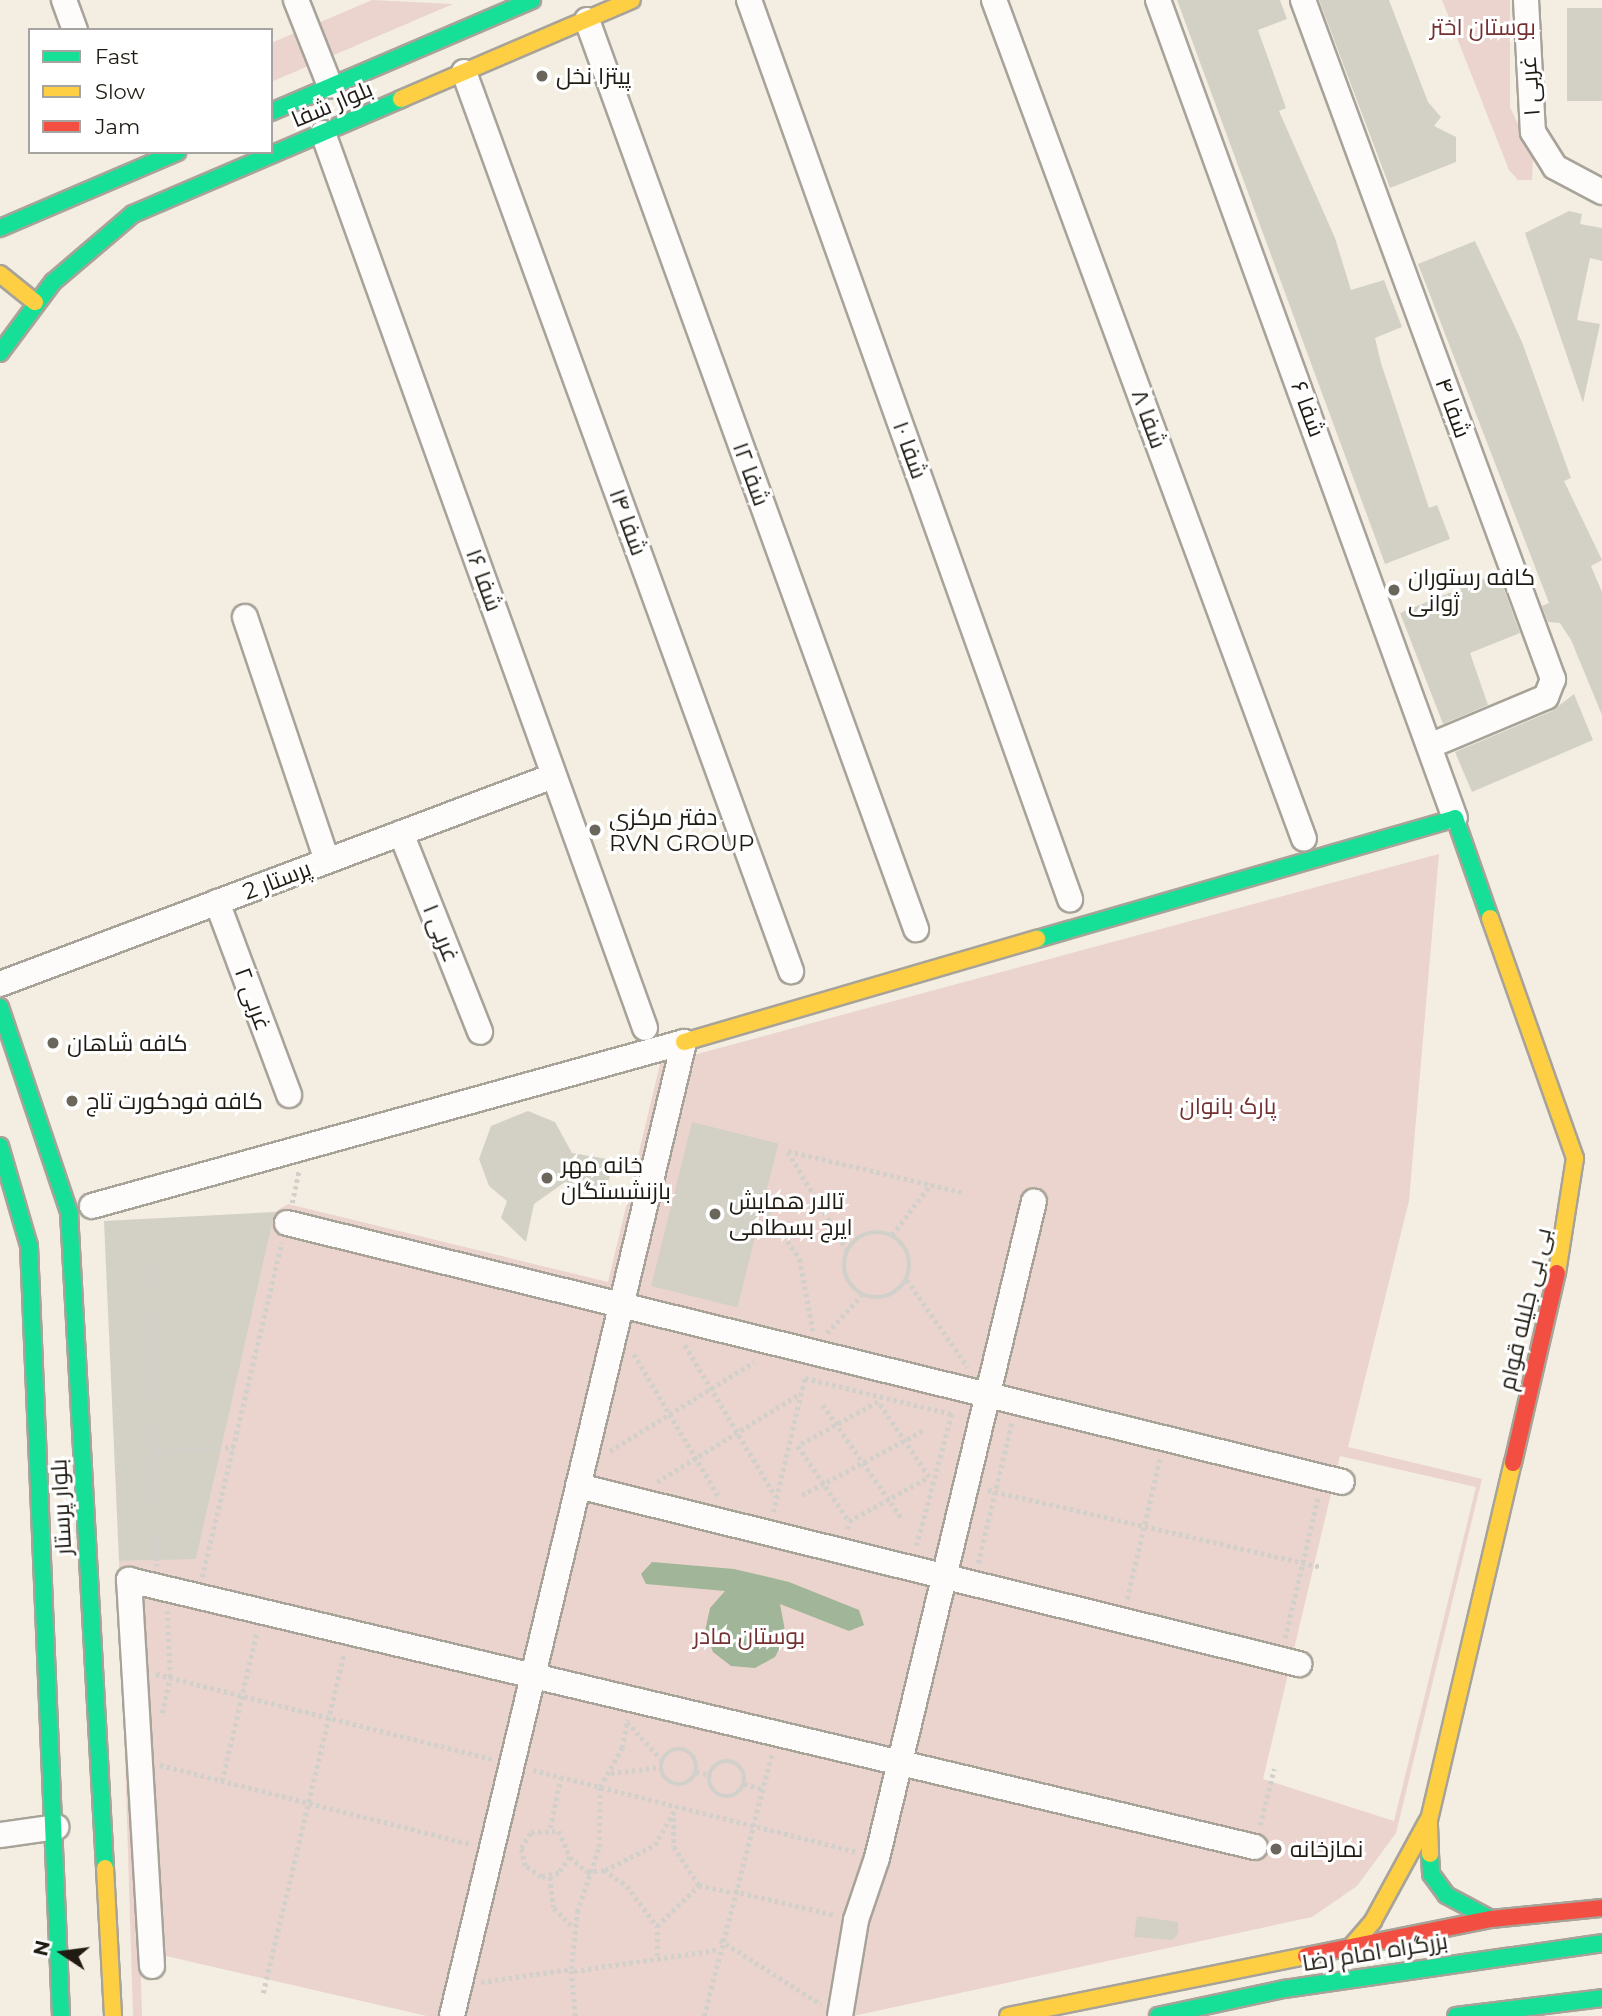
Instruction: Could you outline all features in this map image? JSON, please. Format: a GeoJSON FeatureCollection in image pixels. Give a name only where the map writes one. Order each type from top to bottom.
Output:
{"type":"FeatureCollection","features":[{"type":"Feature","properties":{"kind":"main road","name":"بلوار شفا"},"geometry":{"type":"LineString","coordinates":[[273,111],[533,0]]}},
{"type":"Feature","properties":{"kind":"main road","name":"بلوار شفا"},"geometry":{"type":"LineString","coordinates":[[35,302],[92,244],[133,214],[632,0]]}},
{"type":"Feature","properties":{"kind":"main road"},"geometry":{"type":"LineString","coordinates":[[0,228],[16,222],[123,163],[167,154]]}},
{"type":"Feature","properties":{"kind":"main road"},"geometry":{"type":"LineString","coordinates":[[0,239],[16,222]]}},
{"type":"Feature","properties":{"kind":"main road"},"geometry":{"type":"LineString","coordinates":[[0,274],[35,302],[0,353]]}},
{"type":"Feature","properties":{"kind":"main road"},"geometry":{"type":"LineString","coordinates":[[684,1042],[1455,818]]}},
{"type":"Feature","properties":{"kind":"main road","name":"بی بی جلیله قوام"},"geometry":{"type":"LineString","coordinates":[[1429,1820],[1570,1215],[1576,1158],[1455,818]]}},
{"type":"Feature","properties":{"kind":"main road","name":"بلوار پرستار"},"geometry":{"type":"LineString","coordinates":[[0,1007],[69,1212],[96,1984],[113,2016]]}},
{"type":"Feature","properties":{"kind":"main road","name":"بلوار پرستار"},"geometry":{"type":"LineString","coordinates":[[0,1146],[29,1246],[56,1827],[61,2016]]}},
{"type":"Feature","properties":{"kind":"main road"},"geometry":{"type":"LineString","coordinates":[[1429,1820],[1431,1874],[1446,1895],[1491,1919]]}},
{"type":"Feature","properties":{"kind":"main road"},"geometry":{"type":"LineString","coordinates":[[1283,1989],[1349,1949],[1373,1921],[1429,1820]]}},
{"type":"Feature","properties":{"kind":"main road"},"geometry":{"type":"LineString","coordinates":[[1008,2016],[1491,1919],[1602,1908]]}},
{"type":"Feature","properties":{"kind":"main road","name":"بزرگراه امام رضا"},"geometry":{"type":"LineString","coordinates":[[1158,2016],[1283,1989],[1602,1943]]}},
{"type":"Feature","properties":{"kind":"main road"},"geometry":{"type":"LineString","coordinates":[[61,1986],[96,1984]]}},
{"type":"Feature","properties":{"kind":"main road"},"geometry":{"type":"LineString","coordinates":[[1456,2016],[1602,1998]]}},
{"type":"Feature","properties":{"kind":"street"},"geometry":{"type":"LineString","coordinates":[[64,0],[74,28]]}},
{"type":"Feature","properties":{"kind":"street"},"geometry":{"type":"LineString","coordinates":[[296,0],[330,86]]}},
{"type":"Feature","properties":{"kind":"street","name":"شفا ۱۰"},"geometry":{"type":"LineString","coordinates":[[749,0],[1070,900]]}},
{"type":"Feature","properties":{"kind":"street","name":"شفا ۸"},"geometry":{"type":"LineString","coordinates":[[994,0],[1304,839]]}},
{"type":"Feature","properties":{"kind":"street","name":"شفا ۶"},"geometry":{"type":"LineString","coordinates":[[1158,0],[1432,745],[1455,818]]}},
{"type":"Feature","properties":{"kind":"street","name":"شفا ۴"},"geometry":{"type":"LineString","coordinates":[[1303,0],[1553,679],[1546,697],[1432,745]]}},
{"type":"Feature","properties":{"kind":"street","name":"غربی ۱"},"geometry":{"type":"LineString","coordinates":[[1526,0],[1533,132],[1555,167],[1602,192]]}},
{"type":"Feature","properties":{"kind":"street","name":"شفا ۱۲"},"geometry":{"type":"LineString","coordinates":[[587,19],[916,929]]}},
{"type":"Feature","properties":{"kind":"street","name":"شفا ۱۴"},"geometry":{"type":"LineString","coordinates":[[464,72],[791,971]]}},
{"type":"Feature","properties":{"kind":"street","name":"شفا ۱۶"},"geometry":{"type":"LineString","coordinates":[[323,133],[645,1028]]}},
{"type":"Feature","properties":{"kind":"street"},"geometry":{"type":"LineString","coordinates":[[245,617],[327,861]]}},
{"type":"Feature","properties":{"kind":"street","name":"پرستار 2"},"geometry":{"type":"LineString","coordinates":[[0,984],[553,776]]}},
{"type":"Feature","properties":{"kind":"street","name":"۱ غربی"},"geometry":{"type":"LineString","coordinates":[[401,834],[480,1032]]}},
{"type":"Feature","properties":{"kind":"street","name":"۲ غربی"},"geometry":{"type":"LineString","coordinates":[[217,902],[289,1095]]}},
{"type":"Feature","properties":{"kind":"street"},"geometry":{"type":"LineString","coordinates":[[92,1206],[684,1042],[452,2016]]}},
{"type":"Feature","properties":{"kind":"street"},"geometry":{"type":"LineString","coordinates":[[840,2016],[856,1920],[901,1760],[1034,1201]]}},
{"type":"Feature","properties":{"kind":"street"},"geometry":{"type":"LineString","coordinates":[[287,1223],[619,1315],[668,1317],[1332,1480]]}},
{"type":"Feature","properties":{"kind":"street"},"geometry":{"type":"LineString","coordinates":[[580,1477],[629,1499],[735,1525],[771,1522],[944,1577],[1289,1662]]}},
{"type":"Feature","properties":{"kind":"street"},"geometry":{"type":"LineString","coordinates":[[152,1966],[142,1760],[129,1580],[197,1599],[261,1611],[622,1697],[778,1729],[1255,1847]]}},
{"type":"Feature","properties":{"kind":"street"},"geometry":{"type":"LineString","coordinates":[[0,1835],[56,1827]]}},
{"type":"Feature","properties":{"kind":"path"},"geometry":{"type":"LineString","coordinates":[[197,1599],[305,1147]]}},
{"type":"Feature","properties":{"kind":"path"},"geometry":{"type":"LineString","coordinates":[[847,1250],[788,1151],[962,1192]]}},
{"type":"Feature","properties":{"kind":"path"},"geometry":{"type":"LineString","coordinates":[[892,1234],[931,1184]]}},
{"type":"Feature","properties":{"kind":"path"},"geometry":{"type":"LineString","coordinates":[[768,1212],[792,1242],[807,1276],[813,1314],[805,1378],[771,1522]]}},
{"type":"Feature","properties":{"kind":"path"},"geometry":{"type":"LineString","coordinates":[[862,1295],[844,1271],[847,1250],[862,1235],[892,1234]]}},
{"type":"Feature","properties":{"kind":"path"},"geometry":{"type":"LineString","coordinates":[[810,1351],[862,1295],[893,1294],[907,1280],[910,1259],[892,1234]]}},
{"type":"Feature","properties":{"kind":"path"},"geometry":{"type":"LineString","coordinates":[[151,1263],[155,1451],[170,1677],[159,1726]]}},
{"type":"Feature","properties":{"kind":"path"},"geometry":{"type":"LineString","coordinates":[[907,1280],[988,1395]]}},
{"type":"Feature","properties":{"kind":"path"},"geometry":{"type":"LineString","coordinates":[[619,1315],[669,1414],[735,1525]]}},
{"type":"Feature","properties":{"kind":"path"},"geometry":{"type":"LineString","coordinates":[[668,1317],[776,1497]]}},
{"type":"Feature","properties":{"kind":"path"},"geometry":{"type":"LineString","coordinates":[[580,1477],[669,1414],[782,1344]]}},
{"type":"Feature","properties":{"kind":"path"},"geometry":{"type":"LineString","coordinates":[[805,1378],[953,1414],[921,1546],[909,1543]]}},
{"type":"Feature","properties":{"kind":"path"},"geometry":{"type":"LineString","coordinates":[[629,1499],[801,1392]]}},
{"type":"Feature","properties":{"kind":"path"},"geometry":{"type":"LineString","coordinates":[[797,1446],[878,1402],[929,1477],[1322,1567]]}},
{"type":"Feature","properties":{"kind":"path"},"geometry":{"type":"LineString","coordinates":[[973,1584],[1016,1402]]}},
{"type":"Feature","properties":{"kind":"path"},"geometry":{"type":"LineString","coordinates":[[823,1405],[903,1520]]}},
{"type":"Feature","properties":{"kind":"path"},"geometry":{"type":"LineString","coordinates":[[802,1495],[924,1430]]}},
{"type":"Feature","properties":{"kind":"path"},"geometry":{"type":"LineString","coordinates":[[1121,1620],[1165,1439]]}},
{"type":"Feature","properties":{"kind":"path"},"geometry":{"type":"LineString","coordinates":[[789,1444],[797,1446],[849,1521],[929,1477]]}},
{"type":"Feature","properties":{"kind":"path"},"geometry":{"type":"LineString","coordinates":[[155,1451],[234,1447]]}},
{"type":"Feature","properties":{"kind":"path"},"geometry":{"type":"LineString","coordinates":[[1289,1662],[1303,1563],[1332,1480]]}},
{"type":"Feature","properties":{"kind":"path"},"geometry":{"type":"LineString","coordinates":[[771,1522],[786,1513]]}},
{"type":"Feature","properties":{"kind":"path"},"geometry":{"type":"LineString","coordinates":[[835,1525],[859,1531]]}},
{"type":"Feature","properties":{"kind":"path"},"geometry":{"type":"LineString","coordinates":[[222,1781],[261,1611]]}},
{"type":"Feature","properties":{"kind":"path"},"geometry":{"type":"LineString","coordinates":[[263,1993],[349,1632]]}},
{"type":"Feature","properties":{"kind":"path"},"geometry":{"type":"LineString","coordinates":[[575,2016],[572,1970],[574,1928],[587,1872],[602,1827],[600,1787],[611,1773],[627,1722],[622,1697]]}},
{"type":"Feature","properties":{"kind":"path"},"geometry":{"type":"LineString","coordinates":[[627,1722],[662,1760]]}},
{"type":"Feature","properties":{"kind":"path"},"geometry":{"type":"LineString","coordinates":[[704,2016],[716,1950],[778,1729]]}},
{"type":"Feature","properties":{"kind":"path"},"geometry":{"type":"LineString","coordinates":[[662,1760],[685,1750],[696,1772]]}},
{"type":"Feature","properties":{"kind":"path"},"geometry":{"type":"LineString","coordinates":[[142,1760],[492,1849]]}},
{"type":"Feature","properties":{"kind":"path"},"geometry":{"type":"LineString","coordinates":[[662,1760],[661,1767],[673,1784],[687,1783],[696,1772]]}},
{"type":"Feature","properties":{"kind":"path"},"geometry":{"type":"LineString","coordinates":[[731,1762],[742,1770],[744,1784],[735,1795],[722,1797],[711,1788],[709,1775],[718,1764],[731,1762]]}},
{"type":"Feature","properties":{"kind":"path"},"geometry":{"type":"LineString","coordinates":[[611,1773],[661,1767]]}},
{"type":"Feature","properties":{"kind":"path"},"geometry":{"type":"LineString","coordinates":[[1255,1847],[1274,1769]]}},
{"type":"Feature","properties":{"kind":"path"},"geometry":{"type":"LineString","coordinates":[[696,1772],[709,1775]]}},
{"type":"Feature","properties":{"kind":"path"},"geometry":{"type":"LineString","coordinates":[[550,1828],[561,1777]]}},
{"type":"Feature","properties":{"kind":"path"},"geometry":{"type":"LineString","coordinates":[[744,1784],[763,1789]]}},
{"type":"Feature","properties":{"kind":"path"},"geometry":{"type":"LineString","coordinates":[[677,1807],[674,1818],[674,1847],[699,1885],[856,1920]]}},
{"type":"Feature","properties":{"kind":"path"},"geometry":{"type":"LineString","coordinates":[[550,1828],[566,1838],[570,1857],[587,1872],[604,1870],[655,1845],[674,1818]]}},
{"type":"Feature","properties":{"kind":"path"},"geometry":{"type":"LineString","coordinates":[[550,1828],[524,1839],[521,1857],[531,1873],[550,1877]]}},
{"type":"Feature","properties":{"kind":"path"},"geometry":{"type":"LineString","coordinates":[[550,1877],[570,1857]]}},
{"type":"Feature","properties":{"kind":"path"},"geometry":{"type":"LineString","coordinates":[[604,1870],[627,1886],[657,1926],[657,1956]]}},
{"type":"Feature","properties":{"kind":"path"},"geometry":{"type":"LineString","coordinates":[[550,1877],[554,1909],[574,1928]]}},
{"type":"Feature","properties":{"kind":"path"},"geometry":{"type":"LineString","coordinates":[[657,1926],[699,1885]]}},
{"type":"Feature","properties":{"kind":"path"},"geometry":{"type":"LineString","coordinates":[[720,1940],[840,2016]]}},
{"type":"Feature","properties":{"kind":"path"},"geometry":{"type":"LineString","coordinates":[[460,1985],[716,1950]]}},
{"type":"Feature","properties":{"kind":"green space"},"geometry":{"type":"Polygon","coordinates":[[[372,0],[453,4],[273,81],[273,42],[372,0]]]}},
{"type":"Feature","properties":{"kind":"green space","name":"بوستان اختر"},"geometry":{"type":"Polygon","coordinates":[[[1442,0],[1510,0],[1510,107],[1533,157],[1532,180],[1518,180],[1509,170],[1442,0]]]}},
{"type":"Feature","properties":{"kind":"green space","name":"بوستان مادر"},"geometry":{"type":"Polygon","coordinates":[[[1439,854],[1409,1201],[1348,1447],[1482,1479],[1396,1833],[1357,1886],[1312,1917],[853,2016],[427,2016],[140,1950],[142,2016],[133,2016],[119,1561],[196,1558],[275,1212],[288,1204],[608,1282],[660,1064],[1439,854]],[[1340,1456],[1263,1779],[1394,1821],[1476,1487],[1340,1456]]]}},
{"type":"Feature","properties":{"kind":"shaded area"},"geometry":{"type":"Polygon","coordinates":[[[652,1562],[734,1569],[789,1582],[859,1610],[864,1625],[849,1631],[780,1604],[786,1636],[775,1657],[755,1668],[731,1666],[713,1652],[705,1631],[710,1608],[725,1591],[646,1584],[641,1574],[652,1562]]]}},
{"type":"Feature","properties":{"kind":"building"},"geometry":{"type":"Polygon","coordinates":[[[1177,0],[1280,0],[1287,19],[1258,30],[1286,108],[1279,111],[1335,238],[1351,290],[1384,280],[1402,327],[1375,338],[1381,363],[1429,508],[1437,505],[1450,539],[1385,564],[1177,0]]]}},
{"type":"Feature","properties":{"kind":"building"},"geometry":{"type":"Polygon","coordinates":[[[1319,0],[1389,0],[1428,102],[1441,117],[1434,126],[1456,137],[1456,162],[1390,188],[1319,0]]]}},
{"type":"Feature","properties":{"kind":"building"},"geometry":{"type":"Polygon","coordinates":[[[1567,8],[1602,8],[1602,101],[1567,101],[1567,8]]]}},
{"type":"Feature","properties":{"kind":"building"},"geometry":{"type":"Polygon","coordinates":[[[1569,211],[1582,214],[1580,224],[1602,228],[1602,261],[1590,258],[1577,320],[1600,324],[1583,403],[1525,233],[1569,211]]]}},
{"type":"Feature","properties":{"kind":"building"},"geometry":{"type":"Polygon","coordinates":[[[1475,241],[1522,342],[1571,478],[1564,481],[1602,560],[1591,566],[1602,592],[1602,715],[1571,640],[1560,623],[1548,622],[1542,606],[1549,603],[1418,264],[1475,241]]]}},
{"type":"Feature","properties":{"kind":"building"},"geometry":{"type":"Polygon","coordinates":[[[1498,573],[1520,633],[1470,653],[1488,705],[1443,724],[1400,613],[1498,573]]]}},
{"type":"Feature","properties":{"kind":"building"},"geometry":{"type":"Polygon","coordinates":[[[1574,694],[1593,740],[1472,792],[1455,752],[1552,711],[1574,694]]]}},
{"type":"Feature","properties":{"kind":"building","name":"خانه مهر بازنشستگان"},"geometry":{"type":"Polygon","coordinates":[[[528,1111],[555,1122],[572,1153],[613,1160],[607,1190],[565,1182],[534,1204],[526,1242],[501,1218],[507,1201],[489,1186],[479,1159],[491,1126],[528,1111]]]}},
{"type":"Feature","properties":{"kind":"building","name":"تالار همایش ایرج بسطامی"},"geometry":{"type":"Polygon","coordinates":[[[692,1122],[778,1144],[737,1308],[651,1286],[692,1122]]]}},
{"type":"Feature","properties":{"kind":"building"},"geometry":{"type":"Polygon","coordinates":[[[275,1212],[196,1559],[119,1561],[104,1221],[275,1212]]]}},
{"type":"Feature","properties":{"kind":"building"},"geometry":{"type":"Polygon","coordinates":[[[1137,1916],[1178,1922],[1178,1934],[1172,1940],[1134,1937],[1137,1916]]]}},
{"type":"Feature","properties":{"kind":"traffic: fast"},"geometry":{"type":"LineString","coordinates":[[273,111],[532,0]]}},
{"type":"Feature","properties":{"kind":"traffic: fast"},"geometry":{"type":"LineString","coordinates":[[273,154],[401,99]]}},
{"type":"Feature","properties":{"kind":"traffic: fast"},"geometry":{"type":"LineString","coordinates":[[0,228],[172,154]]}},
{"type":"Feature","properties":{"kind":"traffic: fast"},"geometry":{"type":"LineString","coordinates":[[0,353],[53,282],[133,214],[273,154]]}},
{"type":"Feature","properties":{"kind":"traffic: fast"},"geometry":{"type":"LineString","coordinates":[[1037,939],[1455,818],[1490,918]]}},
{"type":"Feature","properties":{"kind":"traffic: fast"},"geometry":{"type":"LineString","coordinates":[[0,1007],[69,1212],[105,1868]]}},
{"type":"Feature","properties":{"kind":"traffic: fast"},"geometry":{"type":"LineString","coordinates":[[0,1146],[29,1246],[61,2016]]}},
{"type":"Feature","properties":{"kind":"traffic: fast"},"geometry":{"type":"LineString","coordinates":[[1430,1854],[1431,1874],[1446,1895],[1491,1919]]}},
{"type":"Feature","properties":{"kind":"traffic: fast"},"geometry":{"type":"LineString","coordinates":[[1158,2016],[1284,1989],[1602,1943]]}},
{"type":"Feature","properties":{"kind":"traffic: fast"},"geometry":{"type":"LineString","coordinates":[[1456,2016],[1602,1998]]}},
{"type":"Feature","properties":{"kind":"traffic: slow"},"geometry":{"type":"LineString","coordinates":[[401,99],[632,0]]}},
{"type":"Feature","properties":{"kind":"traffic: slow"},"geometry":{"type":"LineString","coordinates":[[0,274],[35,302]]}},
{"type":"Feature","properties":{"kind":"traffic: slow"},"geometry":{"type":"LineString","coordinates":[[1490,918],[1575,1158],[1557,1273]]}},
{"type":"Feature","properties":{"kind":"traffic: slow"},"geometry":{"type":"LineString","coordinates":[[684,1042],[1037,939]]}},
{"type":"Feature","properties":{"kind":"traffic: slow"},"geometry":{"type":"LineString","coordinates":[[1430,1854],[1429,1820],[1513,1463]]}},
{"type":"Feature","properties":{"kind":"traffic: slow"},"geometry":{"type":"LineString","coordinates":[[1349,1949],[1373,1921],[1427,1822]]}},
{"type":"Feature","properties":{"kind":"traffic: slow"},"geometry":{"type":"LineString","coordinates":[[105,1868],[113,2016]]}},
{"type":"Feature","properties":{"kind":"traffic: slow"},"geometry":{"type":"LineString","coordinates":[[1008,2016],[1306,1956]]}},
{"type":"Feature","properties":{"kind":"traffic: jam"},"geometry":{"type":"LineString","coordinates":[[1513,1463],[1557,1273]]}},
{"type":"Feature","properties":{"kind":"traffic: jam"},"geometry":{"type":"LineString","coordinates":[[1306,1956],[1491,1919],[1602,1908]]}},
{"type":"Feature","properties":{"kind":"place","name":"پیتزا نخل"},"geometry":{"type":"Point","coordinates":[542,76]}},
{"type":"Feature","properties":{"kind":"place","name":"کافه رستوران ژوانی"},"geometry":{"type":"Point","coordinates":[1394,590]}},
{"type":"Feature","properties":{"kind":"place","name":"دفتر مرکزی RVN GROUP"},"geometry":{"type":"Point","coordinates":[595,830]}},
{"type":"Feature","properties":{"kind":"place","name":"کافه شاهان"},"geometry":{"type":"Point","coordinates":[53,1043]}},
{"type":"Feature","properties":{"kind":"place","name":"کافه فودکورت تاج"},"geometry":{"type":"Point","coordinates":[72,1101]}},
{"type":"Feature","properties":{"kind":"place","name":"خانه مهر بازنشستگان"},"geometry":{"type":"Point","coordinates":[547,1178]}},
{"type":"Feature","properties":{"kind":"place","name":"تالار همایش ایرج بسطامی"},"geometry":{"type":"Point","coordinates":[715,1214]}},
{"type":"Feature","properties":{"kind":"place","name":"نمازخانه"},"geometry":{"type":"Point","coordinates":[1276,1849]}},
{"type":"Feature","properties":{"kind":"park label","name":"پارک بانوان"},"geometry":{"type":"Point","coordinates":[1228,1106]}}]}
